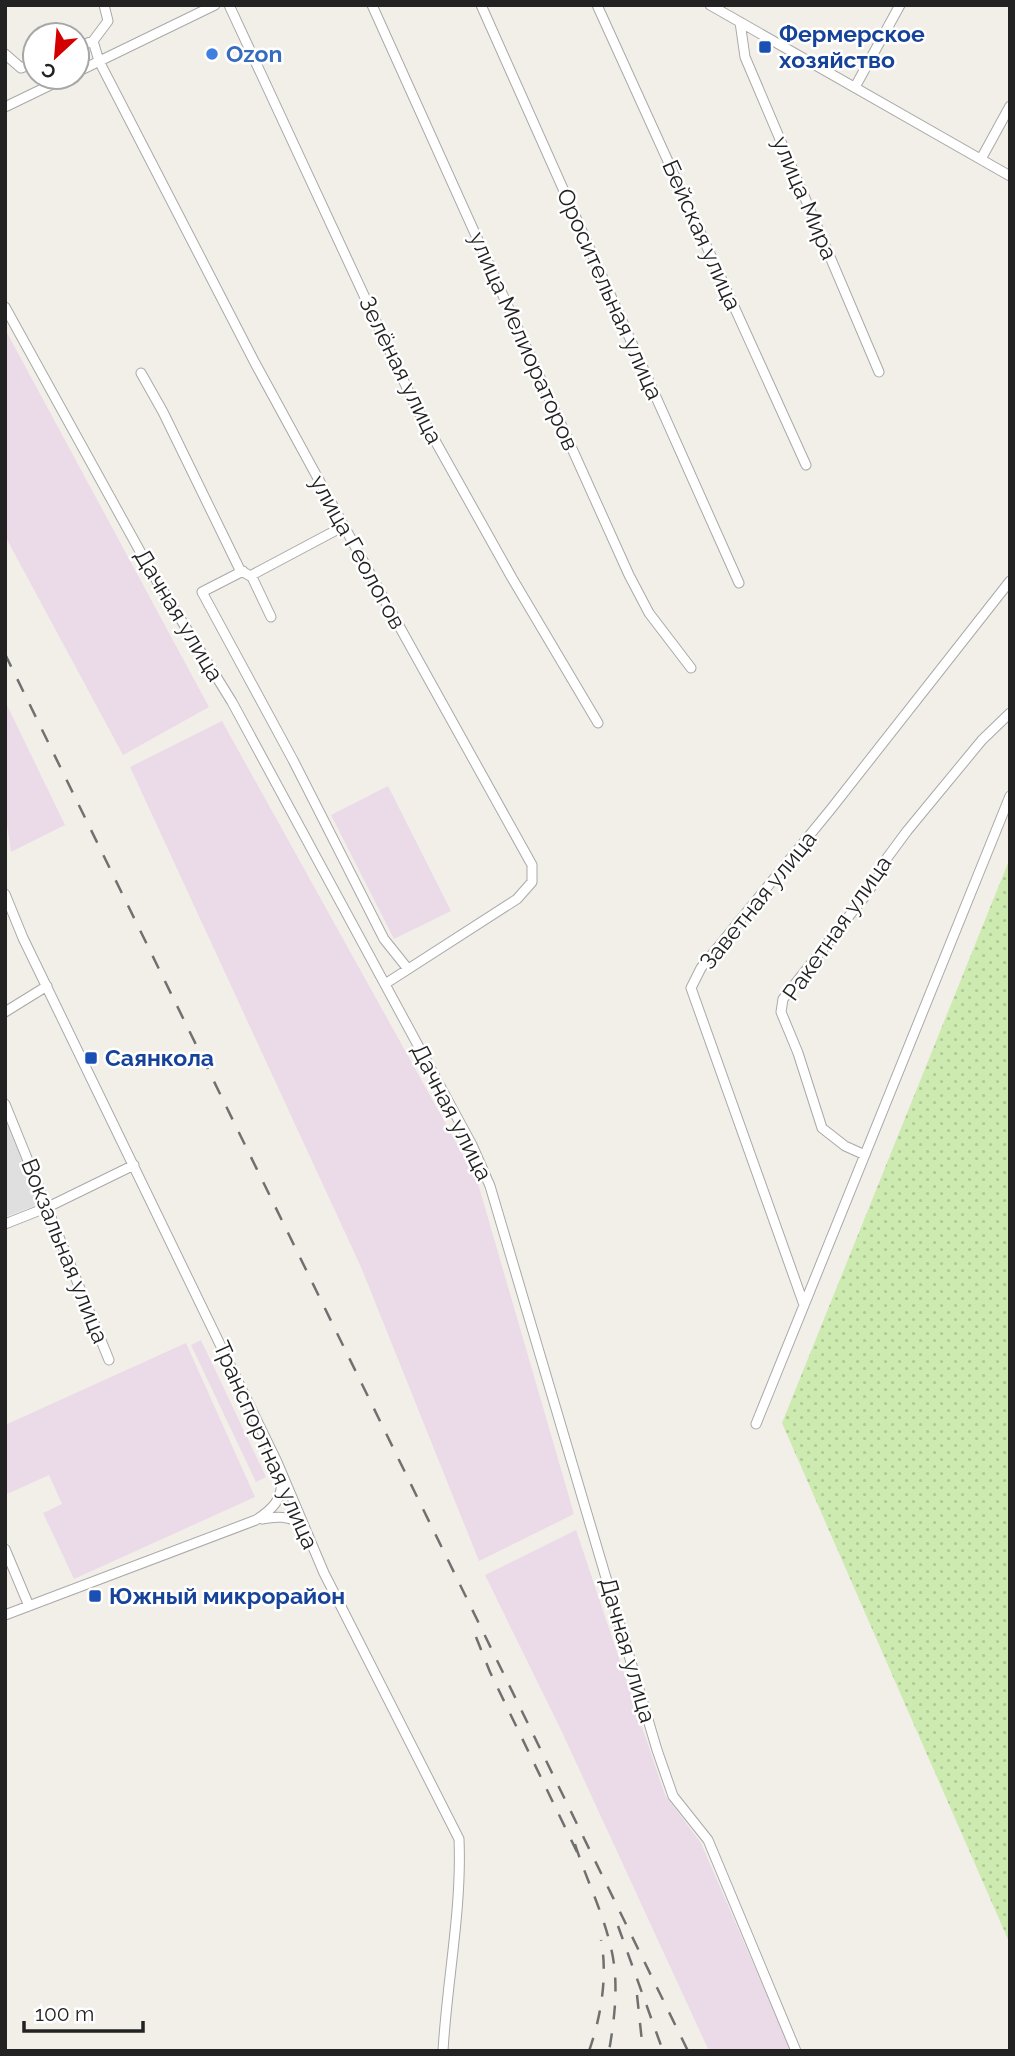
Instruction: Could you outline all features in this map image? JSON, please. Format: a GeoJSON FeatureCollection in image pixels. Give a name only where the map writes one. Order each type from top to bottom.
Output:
{"type":"FeatureCollection","features":[{"type":"Feature","properties":{"kind":"street"},"geometry":{"type":"LineString","coordinates":[[93,41],[108,21],[104,5]]}},
{"type":"Feature","properties":{"kind":"street"},"geometry":{"type":"LineString","coordinates":[[91,65],[215,5]]}},
{"type":"Feature","properties":{"kind":"street","name":"Зелёная улица"},"geometry":{"type":"LineString","coordinates":[[229,5],[414,403],[512,578],[598,723]]}},
{"type":"Feature","properties":{"kind":"street","name":"улица Мелиораторов"},"geometry":{"type":"LineString","coordinates":[[372,5],[629,575],[649,613],[691,667]]}},
{"type":"Feature","properties":{"kind":"street","name":"Оросительная улица"},"geometry":{"type":"LineString","coordinates":[[481,5],[740,583]]}},
{"type":"Feature","properties":{"kind":"street","name":"Бейская улица"},"geometry":{"type":"LineString","coordinates":[[597,5],[806,465]]}},
{"type":"Feature","properties":{"kind":"street"},"geometry":{"type":"LineString","coordinates":[[855,87],[900,5]]}},
{"type":"Feature","properties":{"kind":"street"},"geometry":{"type":"LineString","coordinates":[[714,6],[1010,176]]}},
{"type":"Feature","properties":{"kind":"street","name":"улица Мира"},"geometry":{"type":"LineString","coordinates":[[740,22],[745,57],[879,372]]}},
{"type":"Feature","properties":{"kind":"street","name":"улица Геологов"},"geometry":{"type":"LineString","coordinates":[[93,41],[255,363],[533,864],[532,882],[517,899],[385,984]]}},
{"type":"Feature","properties":{"kind":"street"},"geometry":{"type":"LineString","coordinates":[[5,54],[21,68]]}},
{"type":"Feature","properties":{"kind":"street"},"geometry":{"type":"LineString","coordinates":[[5,107],[38,91]]}},
{"type":"Feature","properties":{"kind":"street"},"geometry":{"type":"LineString","coordinates":[[981,159],[1010,106]]}},
{"type":"Feature","properties":{"kind":"street","name":"Дачная улица"},"geometry":{"type":"LineString","coordinates":[[5,307],[152,573],[232,702],[472,1145],[490,1186],[657,1751],[673,1796],[708,1840],[796,2051]]}},
{"type":"Feature","properties":{"kind":"street"},"geometry":{"type":"LineString","coordinates":[[141,373],[271,617]]}},
{"type":"Feature","properties":{"kind":"street"},"geometry":{"type":"LineString","coordinates":[[344,526],[202,592],[293,760],[384,939],[408,969]]}},
{"type":"Feature","properties":{"kind":"street","name":"Заветная улица"},"geometry":{"type":"LineString","coordinates":[[804,1305],[691,988],[701,968],[823,820],[1010,581]]}},
{"type":"Feature","properties":{"kind":"street","name":"Ракетная улица"},"geometry":{"type":"LineString","coordinates":[[865,1156],[845,1146],[822,1128],[798,1053],[781,1012],[783,999],[865,896],[882,871],[887,858],[907,831],[982,740],[1010,713]]}},
{"type":"Feature","properties":{"kind":"street"},"geometry":{"type":"LineString","coordinates":[[756,1424],[1010,796]]}},
{"type":"Feature","properties":{"kind":"street","name":"Транспортная улица"},"geometry":{"type":"LineString","coordinates":[[5,894],[23,938],[271,1450],[324,1573],[459,1839],[461,1877],[445,2010],[443,2051]]}},
{"type":"Feature","properties":{"kind":"street"},"geometry":{"type":"LineString","coordinates":[[5,1012],[47,986]]}},
{"type":"Feature","properties":{"kind":"street","name":"Вокзальная улица"},"geometry":{"type":"LineString","coordinates":[[5,1104],[109,1360]]}},
{"type":"Feature","properties":{"kind":"street"},"geometry":{"type":"LineString","coordinates":[[5,1224],[48,1207],[134,1165]]}},
{"type":"Feature","properties":{"kind":"street"},"geometry":{"type":"LineString","coordinates":[[256,1520],[270,1511],[278,1501],[282,1478]]}},
{"type":"Feature","properties":{"kind":"street"},"geometry":{"type":"LineString","coordinates":[[5,1615],[256,1520],[279,1516],[303,1525]]}},
{"type":"Feature","properties":{"kind":"street"},"geometry":{"type":"LineString","coordinates":[[5,1549],[29,1606]]}},
{"type":"Feature","properties":{"kind":"shaded area"},"geometry":{"type":"Polygon","coordinates":[[[5,329],[209,707],[123,755],[5,536],[5,329]]]}},
{"type":"Feature","properties":{"kind":"shaded area"},"geometry":{"type":"Polygon","coordinates":[[[5,701],[65,825],[11,852],[5,811],[5,701]]]}},
{"type":"Feature","properties":{"kind":"shaded area"},"geometry":{"type":"Polygon","coordinates":[[[222,721],[477,1180],[574,1514],[479,1561],[361,1267],[130,767],[222,721]]]}},
{"type":"Feature","properties":{"kind":"shaded area"},"geometry":{"type":"Polygon","coordinates":[[[388,786],[451,911],[394,939],[331,815],[388,786]]]}},
{"type":"Feature","properties":{"kind":"shaded area"},"geometry":{"type":"Polygon","coordinates":[[[5,1118],[40,1204],[5,1217],[5,1118]]]}},
{"type":"Feature","properties":{"kind":"shaded area"},"geometry":{"type":"Polygon","coordinates":[[[201,1340],[266,1477],[256,1482],[191,1345],[201,1340]]]}},
{"type":"Feature","properties":{"kind":"shaded area"},"geometry":{"type":"Polygon","coordinates":[[[186,1343],[255,1497],[74,1579],[43,1513],[62,1504],[49,1475],[5,1495],[5,1425],[186,1343]]]}},
{"type":"Feature","properties":{"kind":"shaded area"},"geometry":{"type":"Polygon","coordinates":[[[576,1530],[665,1795],[701,1843],[791,2051],[709,2051],[562,1732],[485,1575],[576,1530]]]}},
{"type":"Feature","properties":{"kind":"green space"},"geometry":{"type":"Polygon","coordinates":[[[1010,858],[1010,1944],[782,1423],[1010,858]]]}},
{"type":"Feature","properties":{"kind":"railway"},"geometry":{"type":"LineString","coordinates":[[5,654],[688,2051]]}},
{"type":"Feature","properties":{"kind":"railway"},"geometry":{"type":"LineString","coordinates":[[476,1637],[490,1672],[577,1852]]}},
{"type":"Feature","properties":{"kind":"railway"},"geometry":{"type":"LineString","coordinates":[[575,1844],[604,1921],[615,1973],[609,2051]]}},
{"type":"Feature","properties":{"kind":"railway"},"geometry":{"type":"LineString","coordinates":[[618,1926],[663,2051]]}},
{"type":"Feature","properties":{"kind":"railway"},"geometry":{"type":"LineString","coordinates":[[589,2051],[602,1996],[604,1968],[601,1940]]}},
{"type":"Feature","properties":{"kind":"railway"},"geometry":{"type":"LineString","coordinates":[[637,1995],[643,2051]]}},
{"type":"Feature","properties":{"kind":"place","name":"Фермерское хозяйство"},"geometry":{"type":"Point","coordinates":[765,47]}},
{"type":"Feature","properties":{"kind":"place","name":"Ozon"},"geometry":{"type":"Point","coordinates":[212,54]}},
{"type":"Feature","properties":{"kind":"place","name":"Саянкола"},"geometry":{"type":"Point","coordinates":[91,1058]}},
{"type":"Feature","properties":{"kind":"place","name":"Южный микрорайон"},"geometry":{"type":"Point","coordinates":[95,1596]}}]}
